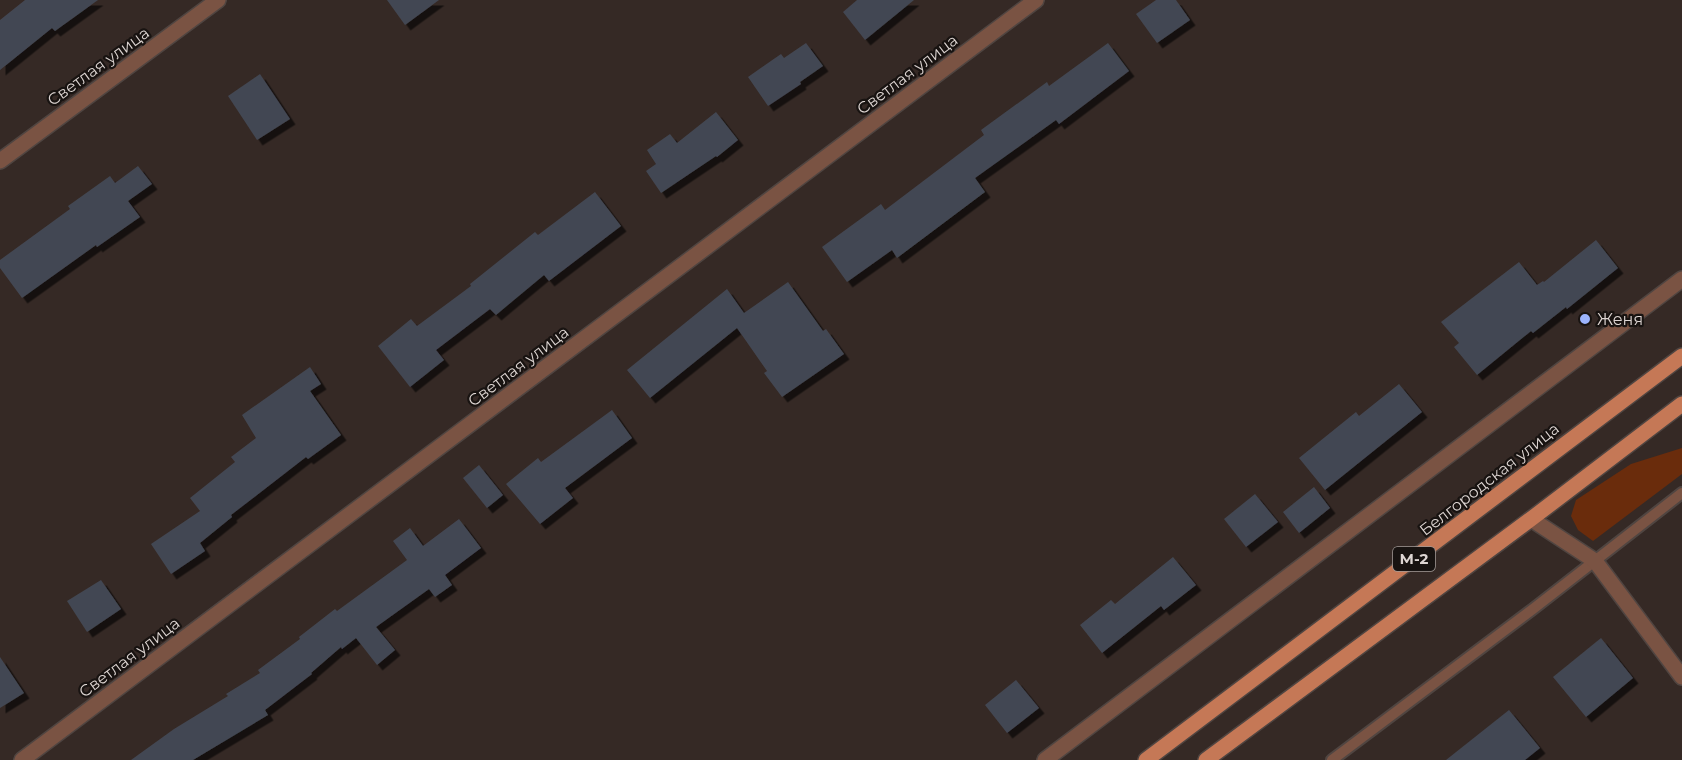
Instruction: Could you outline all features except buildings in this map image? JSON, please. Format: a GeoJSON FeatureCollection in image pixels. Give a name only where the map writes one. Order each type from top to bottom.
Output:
{"type":"FeatureCollection","features":[{"type":"Feature","properties":{"kind":"main road","name":"Белгородская улица"},"geometry":{"type":"LineString","coordinates":[[1146,760],[1682,356]]}},
{"type":"Feature","properties":{"kind":"main road","name":"М-2"},"geometry":{"type":"LineString","coordinates":[[1206,760],[1682,404]]}},
{"type":"Feature","properties":{"kind":"street","name":"Светлая улица"},"geometry":{"type":"LineString","coordinates":[[0,161],[218,0]]}},
{"type":"Feature","properties":{"kind":"street","name":"Светлая улица"},"geometry":{"type":"LineString","coordinates":[[22,760],[1036,0]]}},
{"type":"Feature","properties":{"kind":"street"},"geometry":{"type":"LineString","coordinates":[[1045,760],[1682,279]]}},
{"type":"Feature","properties":{"kind":"street"},"geometry":{"type":"LineString","coordinates":[[1531,519],[1595,561],[1682,677]]}},
{"type":"Feature","properties":{"kind":"lane"},"geometry":{"type":"LineString","coordinates":[[1332,760],[1682,494]]}},
{"type":"Feature","properties":{"kind":"shaded area"},"geometry":{"type":"Polygon","coordinates":[[[1682,448],[1682,474],[1593,541],[1578,530],[1571,516],[1576,500],[1631,464],[1682,448]]]}},
{"type":"Feature","properties":{"kind":"place","name":"Женя"},"geometry":{"type":"Point","coordinates":[1585,319]}}]}
